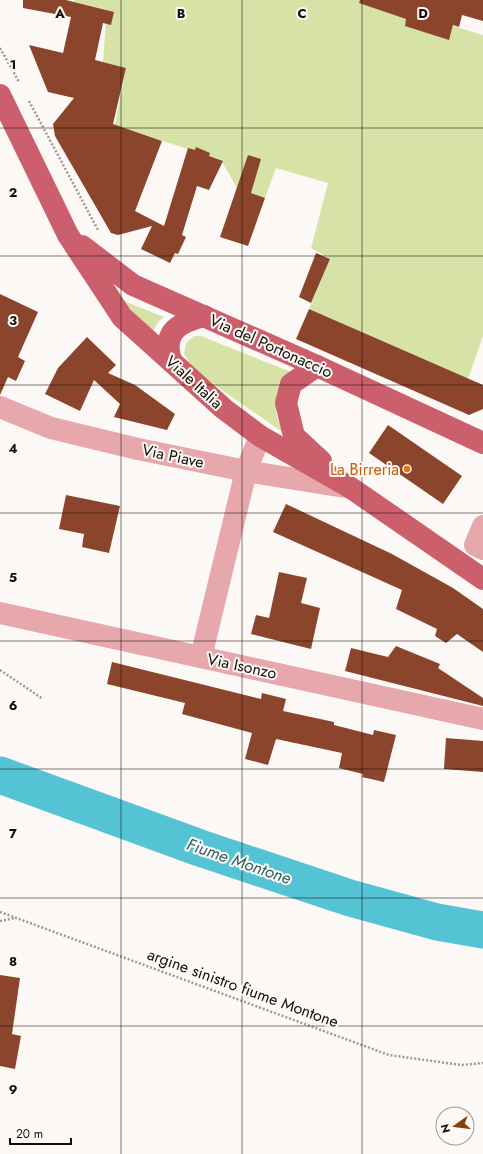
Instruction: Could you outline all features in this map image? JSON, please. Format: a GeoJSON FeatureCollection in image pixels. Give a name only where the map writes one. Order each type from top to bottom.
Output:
{"type":"FeatureCollection","features":[{"type":"Feature","properties":{"kind":"main road","name":"Viale Italia"},"geometry":{"type":"LineString","coordinates":[[0,96],[68,235],[122,317],[224,409],[260,436],[351,488],[483,579]]}},
{"type":"Feature","properties":{"kind":"main road","name":"Via del Portonaccio"},"geometry":{"type":"LineString","coordinates":[[68,235],[133,285],[317,366],[483,443]]}},
{"type":"Feature","properties":{"kind":"main road"},"geometry":{"type":"LineString","coordinates":[[171,361],[168,350],[170,335],[178,326],[204,316]]}},
{"type":"Feature","properties":{"kind":"main road"},"geometry":{"type":"LineString","coordinates":[[317,366],[291,384],[286,403],[294,436],[351,488]]}},
{"type":"Feature","properties":{"kind":"street","name":"Via Piave"},"geometry":{"type":"LineString","coordinates":[[0,407],[51,428],[246,471],[351,488]]}},
{"type":"Feature","properties":{"kind":"street"},"geometry":{"type":"LineString","coordinates":[[201,657],[246,471],[260,436]]}},
{"type":"Feature","properties":{"kind":"street"},"geometry":{"type":"LineString","coordinates":[[483,526],[475,545],[483,549]]}},
{"type":"Feature","properties":{"kind":"street","name":"Via Isonzo"},"geometry":{"type":"LineString","coordinates":[[0,613],[483,719]]}},
{"type":"Feature","properties":{"kind":"path"},"geometry":{"type":"LineString","coordinates":[[0,48],[19,82]]}},
{"type":"Feature","properties":{"kind":"path"},"geometry":{"type":"LineString","coordinates":[[26,96],[101,235]]}},
{"type":"Feature","properties":{"kind":"path"},"geometry":{"type":"LineString","coordinates":[[0,670],[43,699]]}},
{"type":"Feature","properties":{"kind":"path","name":"argine sinistro fiume Montone"},"geometry":{"type":"LineString","coordinates":[[0,912],[389,1055],[461,1065],[483,1063]]}},
{"type":"Feature","properties":{"kind":"path"},"geometry":{"type":"LineString","coordinates":[[0,921],[16,918]]}},
{"type":"Feature","properties":{"kind":"green space"},"geometry":{"type":"Polygon","coordinates":[[[74,0],[384,0],[443,23],[483,35],[483,336],[468,379],[309,309],[330,259],[311,248],[328,183],[276,168],[265,198],[237,188],[221,160],[115,125],[126,68],[103,62],[107,10],[75,2],[74,0]]]}},
{"type":"Feature","properties":{"kind":"green space"},"geometry":{"type":"Polygon","coordinates":[[[121,300],[164,317],[157,323],[153,332],[121,300]]]}},
{"type":"Feature","properties":{"kind":"green space"},"geometry":{"type":"Polygon","coordinates":[[[194,336],[201,336],[291,372],[279,397],[276,411],[278,419],[288,436],[193,368],[184,354],[186,343],[194,336]]]}},
{"type":"Feature","properties":{"kind":"building"},"geometry":{"type":"Polygon","coordinates":[[[23,0],[66,0],[114,12],[111,25],[103,23],[95,60],[126,68],[113,124],[162,141],[135,211],[164,226],[188,148],[195,150],[196,147],[210,153],[209,156],[223,161],[209,190],[197,186],[182,235],[186,237],[178,254],[175,253],[170,263],[141,249],[152,226],[118,235],[111,233],[55,136],[53,124],[74,98],[48,92],[29,45],[63,53],[71,17],[23,8],[23,0]]]}},
{"type":"Feature","properties":{"kind":"building"},"geometry":{"type":"Polygon","coordinates":[[[360,0],[483,0],[483,21],[462,15],[459,27],[453,25],[449,40],[405,26],[406,19],[359,3],[360,0]]]}},
{"type":"Feature","properties":{"kind":"building"},"geometry":{"type":"Polygon","coordinates":[[[248,155],[261,159],[251,193],[265,198],[248,246],[220,237],[248,155]]]}},
{"type":"Feature","properties":{"kind":"building"},"geometry":{"type":"Polygon","coordinates":[[[316,253],[330,259],[311,303],[299,297],[316,253]]]}},
{"type":"Feature","properties":{"kind":"building"},"geometry":{"type":"Polygon","coordinates":[[[0,294],[38,312],[18,357],[25,361],[16,381],[8,377],[0,395],[0,294]]]}},
{"type":"Feature","properties":{"kind":"building"},"geometry":{"type":"Polygon","coordinates":[[[309,309],[483,385],[483,409],[469,415],[296,339],[309,309]]]}},
{"type":"Feature","properties":{"kind":"building"},"geometry":{"type":"Polygon","coordinates":[[[87,337],[116,365],[108,373],[135,385],[175,414],[167,430],[114,417],[120,404],[94,380],[80,411],[45,394],[58,368],[87,337]]]}},
{"type":"Feature","properties":{"kind":"building"},"geometry":{"type":"Polygon","coordinates":[[[388,425],[462,476],[443,504],[369,453],[388,425]]]}},
{"type":"Feature","properties":{"kind":"building"},"geometry":{"type":"Polygon","coordinates":[[[66,495],[120,506],[109,553],[82,547],[84,534],[59,529],[66,495]]]}},
{"type":"Feature","properties":{"kind":"building"},"geometry":{"type":"Polygon","coordinates":[[[286,504],[392,554],[453,588],[483,609],[483,652],[457,634],[446,643],[435,636],[437,629],[396,609],[402,590],[273,532],[286,504]]]}},
{"type":"Feature","properties":{"kind":"building"},"geometry":{"type":"Polygon","coordinates":[[[279,572],[307,578],[301,603],[320,608],[311,649],[251,634],[256,615],[269,618],[279,572]]]}},
{"type":"Feature","properties":{"kind":"building"},"geometry":{"type":"Polygon","coordinates":[[[396,646],[440,664],[438,668],[483,698],[483,706],[345,671],[351,648],[388,657],[396,646]]]}},
{"type":"Feature","properties":{"kind":"building"},"geometry":{"type":"Polygon","coordinates":[[[112,662],[261,699],[262,693],[286,699],[283,711],[334,722],[334,725],[373,735],[374,730],[396,735],[384,782],[362,777],[363,774],[339,768],[342,753],[276,739],[268,765],[245,759],[252,733],[182,714],[185,703],[107,684],[112,662]]]}},
{"type":"Feature","properties":{"kind":"building"},"geometry":{"type":"Polygon","coordinates":[[[446,738],[483,741],[483,772],[444,769],[446,738]]]}},
{"type":"Feature","properties":{"kind":"building"},"geometry":{"type":"Polygon","coordinates":[[[0,975],[20,978],[12,1034],[21,1036],[15,1069],[0,1066],[0,975]]]}},
{"type":"Feature","properties":{"kind":"waterway","name":"Fiume Montone"},"geometry":{"type":"LineString","coordinates":[[0,775],[200,848],[350,898],[437,922],[483,930]]}},
{"type":"Feature","properties":{"kind":"place","name":"La Birreria"},"geometry":{"type":"Point","coordinates":[407,469]}}]}
